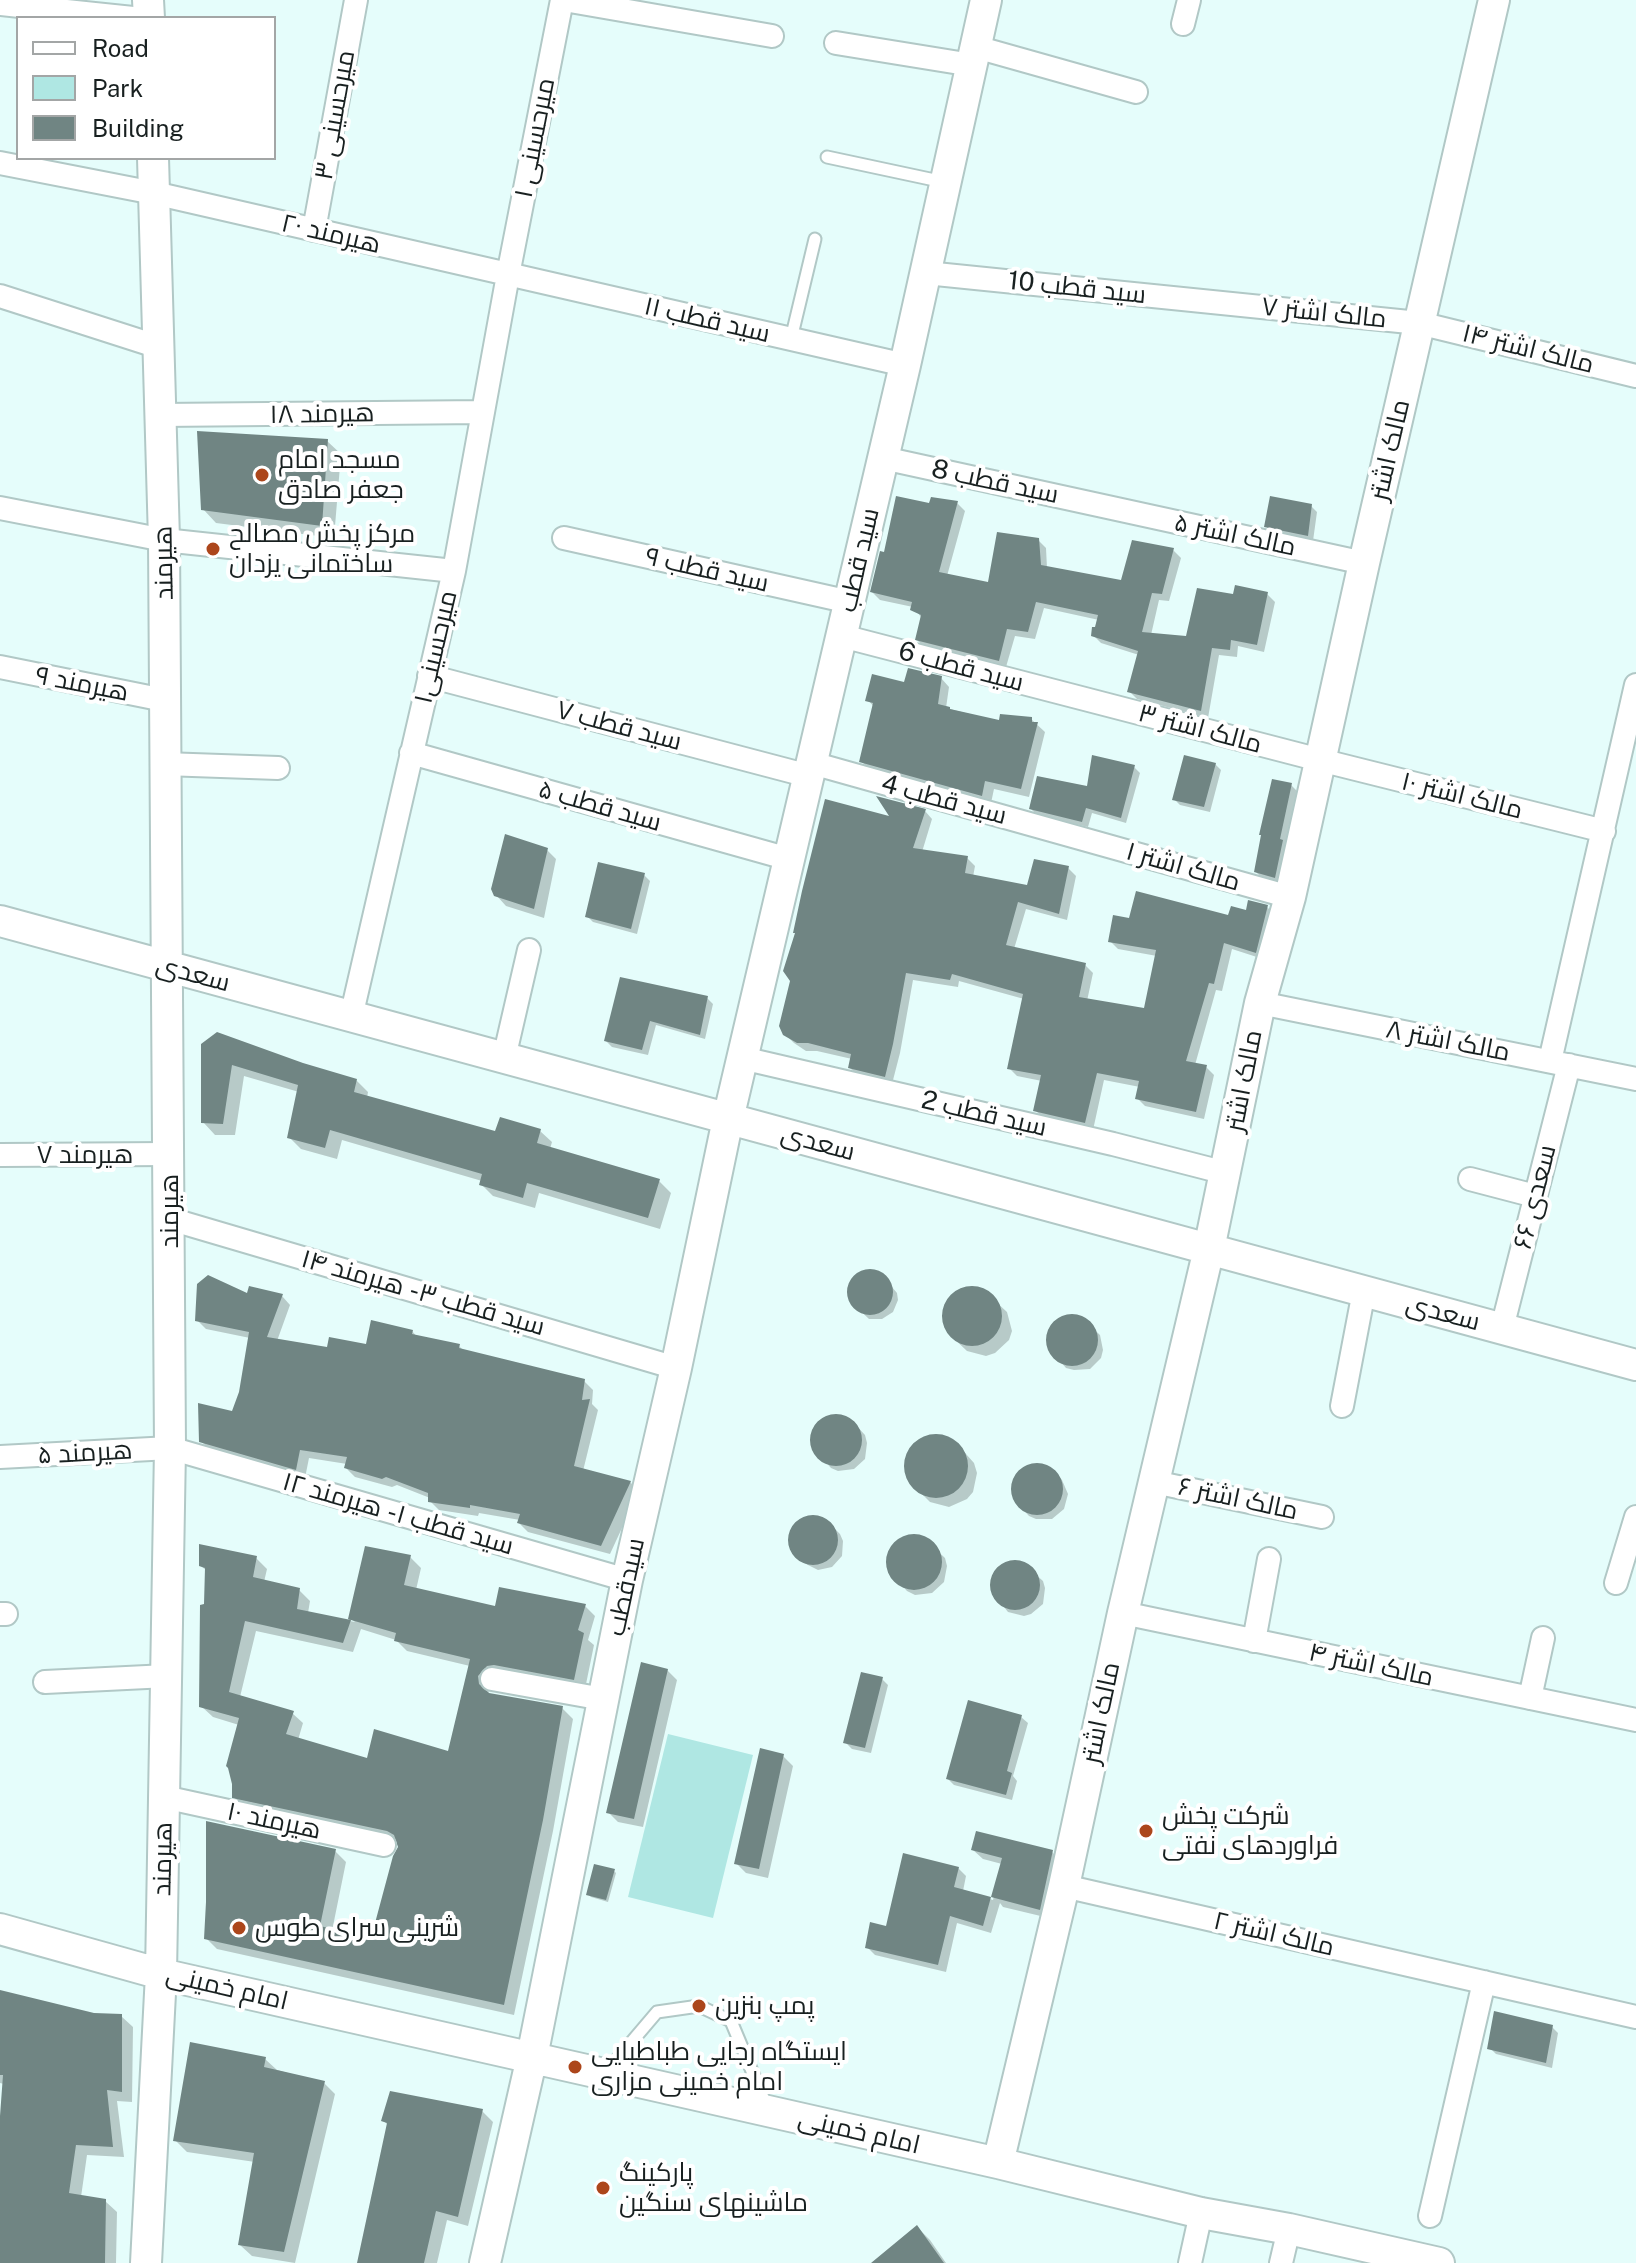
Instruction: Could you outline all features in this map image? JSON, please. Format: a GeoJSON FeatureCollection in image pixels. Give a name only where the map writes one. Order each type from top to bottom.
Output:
{"type":"FeatureCollection","features":[{"type":"Feature","properties":{"kind":"main road","name":"سید قطب"},"geometry":{"type":"LineString","coordinates":[[728,1119],[905,365],[986,0]]}},
{"type":"Feature","properties":{"kind":"main road","name":"مالک اشتر"},"geometry":{"type":"LineString","coordinates":[[998,2163],[1209,1249],[1260,1003],[1290,897],[1494,0]]}},
{"type":"Feature","properties":{"kind":"main road","name":"هیرمند"},"geometry":{"type":"LineString","coordinates":[[146,2263],[161,1974],[170,1448],[164,540],[153,160]]}},
{"type":"Feature","properties":{"kind":"main road","name":"سعدی"},"geometry":{"type":"LineString","coordinates":[[0,921],[1636,1365]]}},
{"type":"Feature","properties":{"kind":"main road","name":"سیدقطب"},"geometry":{"type":"LineString","coordinates":[[485,2263],[532,2057],[627,1580],[676,1368],[728,1119]]}},
{"type":"Feature","properties":{"kind":"main road","name":"امام خمینی"},"geometry":{"type":"LineString","coordinates":[[0,1929],[161,1974],[998,2163],[1201,2213],[1289,2229],[1439,2263]]}},
{"type":"Feature","properties":{"kind":"street","name":"میرحسینی ۳"},"geometry":{"type":"LineString","coordinates":[[314,230],[356,0]]}},
{"type":"Feature","properties":{"kind":"street"},"geometry":{"type":"LineString","coordinates":[[563,0],[772,36]]}},
{"type":"Feature","properties":{"kind":"street","name":"میرحسینی ۱"},"geometry":{"type":"LineString","coordinates":[[508,275],[563,0]]}},
{"type":"Feature","properties":{"kind":"street"},"geometry":{"type":"LineString","coordinates":[[1183,24],[1189,0]]}},
{"type":"Feature","properties":{"kind":"street"},"geometry":{"type":"LineString","coordinates":[[0,4],[114,16]]}},
{"type":"Feature","properties":{"kind":"street"},"geometry":{"type":"LineString","coordinates":[[836,43],[974,56],[1136,92]]}},
{"type":"Feature","properties":{"kind":"street","name":"هیرمند ۲۰"},"geometry":{"type":"LineString","coordinates":[[0,163],[154,193],[508,275]]}},
{"type":"Feature","properties":{"kind":"street","name":"سید قطب 10"},"geometry":{"type":"LineString","coordinates":[[926,273],[1229,303]]}},
{"type":"Feature","properties":{"kind":"street","name":"سید قطب ۱۱"},"geometry":{"type":"LineString","coordinates":[[508,275],[905,365]]}},
{"type":"Feature","properties":{"kind":"street","name":"میرحسینی۱"},"geometry":{"type":"LineString","coordinates":[[351,1017],[454,571],[508,275]]}},
{"type":"Feature","properties":{"kind":"street"},"geometry":{"type":"LineString","coordinates":[[0,296],[159,347]]}},
{"type":"Feature","properties":{"kind":"street","name":"مالک اشتر ۷"},"geometry":{"type":"LineString","coordinates":[[1229,303],[1419,323]]}},
{"type":"Feature","properties":{"kind":"street","name":"مالک اشتر ۱۴"},"geometry":{"type":"LineString","coordinates":[[1419,323],[1636,376]]}},
{"type":"Feature","properties":{"kind":"street","name":"هیرمند ۱۸"},"geometry":{"type":"LineString","coordinates":[[160,415],[483,412]]}},
{"type":"Feature","properties":{"kind":"street","name":"سید قطب 8"},"geometry":{"type":"LineString","coordinates":[[883,458],[1107,506]]}},
{"type":"Feature","properties":{"kind":"street","name":"مالک اشتر ۵"},"geometry":{"type":"LineString","coordinates":[[1107,506],[1364,563]]}},
{"type":"Feature","properties":{"kind":"street"},"geometry":{"type":"LineString","coordinates":[[0,508],[164,540],[454,571]]}},
{"type":"Feature","properties":{"kind":"street","name":"سید قطب ۹"},"geometry":{"type":"LineString","coordinates":[[564,538],[850,602]]}},
{"type":"Feature","properties":{"kind":"street","name":"سید قطب 6"},"geometry":{"type":"LineString","coordinates":[[842,636],[1081,698]]}},
{"type":"Feature","properties":{"kind":"street","name":"هیرمند ۹"},"geometry":{"type":"LineString","coordinates":[[0,667],[164,700]]}},
{"type":"Feature","properties":{"kind":"street","name":"سید قطب ۷"},"geometry":{"type":"LineString","coordinates":[[429,676],[810,770]]}},
{"type":"Feature","properties":{"kind":"street"},"geometry":{"type":"LineString","coordinates":[[1630,742],[1636,685]]}},
{"type":"Feature","properties":{"kind":"street","name":"مالک اشتر ۳"},"geometry":{"type":"LineString","coordinates":[[1081,698],[1320,760]]}},
{"type":"Feature","properties":{"kind":"street","name":"سعدی ۶۶"},"geometry":{"type":"LineString","coordinates":[[1502,1328],[1535,1196],[1604,831],[1630,742]]}},
{"type":"Feature","properties":{"kind":"street","name":"سید قطب ۵"},"geometry":{"type":"LineString","coordinates":[[411,753],[789,859]]}},
{"type":"Feature","properties":{"kind":"street","name":"مالک اشتر ۱۰"},"geometry":{"type":"LineString","coordinates":[[1320,760],[1604,831]]}},
{"type":"Feature","properties":{"kind":"street"},"geometry":{"type":"LineString","coordinates":[[164,764],[278,768]]}},
{"type":"Feature","properties":{"kind":"street","name":"سید قطب 4"},"geometry":{"type":"LineString","coordinates":[[810,770],[1077,836]]}},
{"type":"Feature","properties":{"kind":"street","name":"مالک اشتر ۱"},"geometry":{"type":"LineString","coordinates":[[1077,836],[1290,897]]}},
{"type":"Feature","properties":{"kind":"street"},"geometry":{"type":"LineString","coordinates":[[504,1058],[529,950]]}},
{"type":"Feature","properties":{"kind":"street","name":"مالک اشتر ۸"},"geometry":{"type":"LineString","coordinates":[[1260,1003],[1636,1079]]}},
{"type":"Feature","properties":{"kind":"street","name":"سید قطب 2"},"geometry":{"type":"LineString","coordinates":[[742,1058],[1226,1173]]}},
{"type":"Feature","properties":{"kind":"street","name":"هیرمند ۷"},"geometry":{"type":"LineString","coordinates":[[0,1155],[170,1154]]}},
{"type":"Feature","properties":{"kind":"street"},"geometry":{"type":"LineString","coordinates":[[1470,1179],[1535,1196]]}},
{"type":"Feature","properties":{"kind":"street","name":"سید قطب ۳- هیرمند ۱۴"},"geometry":{"type":"LineString","coordinates":[[170,1219],[676,1368]]}},
{"type":"Feature","properties":{"kind":"street"},"geometry":{"type":"LineString","coordinates":[[1342,1406],[1364,1291]]}},
{"type":"Feature","properties":{"kind":"street","name":"هیرمند ۵"},"geometry":{"type":"LineString","coordinates":[[0,1457],[170,1448]]}},
{"type":"Feature","properties":{"kind":"street","name":"سید قطب ۱- هیرمند ۱۲"},"geometry":{"type":"LineString","coordinates":[[170,1448],[627,1580]]}},
{"type":"Feature","properties":{"kind":"street","name":"مالک اشتر ۶"},"geometry":{"type":"LineString","coordinates":[[1154,1482],[1322,1517]]}},
{"type":"Feature","properties":{"kind":"street"},"geometry":{"type":"LineString","coordinates":[[1616,1583],[1636,1517]]}},
{"type":"Feature","properties":{"kind":"street"},"geometry":{"type":"LineString","coordinates":[[1254,1641],[1269,1559]]}},
{"type":"Feature","properties":{"kind":"street","name":"مالک اشتر ۴"},"geometry":{"type":"LineString","coordinates":[[1123,1613],[1627,1719]]}},
{"type":"Feature","properties":{"kind":"street"},"geometry":{"type":"LineString","coordinates":[[1530,1698],[1543,1638]]}},
{"type":"Feature","properties":{"kind":"street"},"geometry":{"type":"LineString","coordinates":[[45,1682],[167,1676]]}},
{"type":"Feature","properties":{"kind":"street"},"geometry":{"type":"LineString","coordinates":[[492,1679],[603,1699]]}},
{"type":"Feature","properties":{"kind":"street","name":"هیرمند ۱۰"},"geometry":{"type":"LineString","coordinates":[[164,1797],[384,1845]]}},
{"type":"Feature","properties":{"kind":"street","name":"مالک اشتر ۲"},"geometry":{"type":"LineString","coordinates":[[1064,1886],[1636,2017]]}},
{"type":"Feature","properties":{"kind":"street"},"geometry":{"type":"LineString","coordinates":[[1430,2216],[1484,1982]]}},
{"type":"Feature","properties":{"kind":"street"},"geometry":{"type":"LineString","coordinates":[[1190,2263],[1201,2213]]}},
{"type":"Feature","properties":{"kind":"street"},"geometry":{"type":"LineString","coordinates":[[1281,2263],[1289,2229]]}},
{"type":"Feature","properties":{"kind":"lane"},"geometry":{"type":"LineString","coordinates":[[827,157],[946,183]]}},
{"type":"Feature","properties":{"kind":"lane"},"geometry":{"type":"LineString","coordinates":[[791,339],[815,239]]}},
{"type":"Feature","properties":{"kind":"lane"},"geometry":{"type":"LineString","coordinates":[[605,2074],[657,2012],[699,2006],[731,2021],[769,2111]]}},
{"type":"Feature","properties":{"kind":"green space"},"geometry":{"type":"Polygon","coordinates":[[[668,1734],[753,1755],[713,1918],[628,1897],[668,1734]]]}},
{"type":"Feature","properties":{"kind":"building","name":"مسجد امام جعفر صادق"},"geometry":{"type":"Polygon","coordinates":[[[197,431],[328,439],[322,526],[201,510],[197,431]]]}},
{"type":"Feature","properties":{"kind":"building"},"geometry":{"type":"Polygon","coordinates":[[[896,496],[929,503],[931,497],[958,501],[939,572],[988,582],[997,532],[1039,538],[1041,565],[1121,580],[1132,540],[1174,548],[1162,594],[1152,593],[1142,632],[1186,636],[1197,588],[1233,594],[1235,585],[1268,592],[1257,645],[1231,640],[1230,650],[1212,648],[1201,711],[1127,692],[1138,651],[1091,636],[1098,615],[1036,602],[1028,632],[1007,629],[999,661],[915,640],[921,615],[910,610],[912,602],[870,592],[880,551],[884,552],[896,496]]]}},
{"type":"Feature","properties":{"kind":"building"},"geometry":{"type":"Polygon","coordinates":[[[1270,496],[1312,504],[1308,536],[1264,527],[1270,496]]]}},
{"type":"Feature","properties":{"kind":"building"},"geometry":{"type":"Polygon","coordinates":[[[908,668],[942,676],[938,704],[950,709],[999,720],[1000,714],[1032,717],[1032,722],[1038,722],[1021,789],[985,781],[982,796],[859,762],[873,703],[865,701],[872,674],[904,682],[908,668]]]}},
{"type":"Feature","properties":{"kind":"building"},"geometry":{"type":"Polygon","coordinates":[[[1092,755],[1135,765],[1121,818],[1086,808],[1082,822],[1029,809],[1037,776],[1087,786],[1092,755]]]}},
{"type":"Feature","properties":{"kind":"building"},"geometry":{"type":"Polygon","coordinates":[[[1184,755],[1216,763],[1204,807],[1172,800],[1184,755]]]}},
{"type":"Feature","properties":{"kind":"building"},"geometry":{"type":"Polygon","coordinates":[[[1272,779],[1292,783],[1275,878],[1254,872],[1272,779]]]}},
{"type":"Feature","properties":{"kind":"building"},"geometry":{"type":"Polygon","coordinates":[[[876,796],[926,809],[913,848],[968,856],[965,873],[1027,885],[1034,859],[1069,866],[1059,914],[1018,902],[1006,945],[1086,963],[1079,997],[1144,1008],[1156,950],[1108,942],[1113,915],[1129,918],[1136,891],[1228,915],[1231,906],[1246,910],[1248,900],[1268,905],[1256,953],[1224,943],[1214,984],[1209,983],[1186,1061],[1207,1065],[1196,1112],[1135,1099],[1139,1081],[1097,1073],[1085,1123],[1033,1111],[1041,1075],[1007,1069],[1023,994],[952,974],[950,980],[906,973],[885,1077],[848,1068],[851,1054],[797,1043],[783,1035],[779,1026],[790,981],[783,971],[795,933],[825,799],[889,816],[876,796]]]}},
{"type":"Feature","properties":{"kind":"building"},"geometry":{"type":"Polygon","coordinates":[[[505,834],[548,848],[534,909],[494,896],[491,889],[505,834]]]}},
{"type":"Feature","properties":{"kind":"building"},"geometry":{"type":"Polygon","coordinates":[[[598,862],[645,873],[631,929],[585,917],[598,862]]]}},
{"type":"Feature","properties":{"kind":"building"},"geometry":{"type":"Polygon","coordinates":[[[620,977],[708,996],[700,1035],[650,1021],[642,1050],[604,1041],[620,977]]]}},
{"type":"Feature","properties":{"kind":"building"},"geometry":{"type":"Polygon","coordinates":[[[217,1032],[357,1079],[354,1092],[495,1131],[500,1117],[541,1129],[537,1143],[660,1179],[648,1218],[527,1183],[523,1198],[479,1185],[482,1174],[330,1130],[325,1148],[287,1138],[298,1085],[232,1065],[223,1124],[201,1123],[201,1044],[217,1032]]]}},
{"type":"Feature","properties":{"kind":"building"},"geometry":{"type":"Polygon","coordinates":[[[870,1269],[886,1276],[893,1292],[886,1308],[870,1315],[854,1308],[847,1292],[854,1276],[870,1269]]]}},
{"type":"Feature","properties":{"kind":"building"},"geometry":{"type":"Polygon","coordinates":[[[208,1275],[247,1293],[249,1286],[283,1294],[267,1337],[327,1347],[329,1337],[366,1344],[371,1320],[413,1330],[412,1334],[460,1344],[459,1348],[585,1379],[582,1400],[590,1399],[574,1466],[631,1481],[601,1546],[517,1523],[520,1514],[470,1505],[470,1508],[428,1502],[428,1493],[386,1477],[382,1479],[344,1468],[347,1457],[300,1450],[296,1470],[199,1442],[198,1403],[232,1411],[239,1392],[249,1332],[195,1321],[197,1284],[208,1275]]]}},
{"type":"Feature","properties":{"kind":"building"},"geometry":{"type":"Polygon","coordinates":[[[972,1286],[994,1294],[1002,1316],[994,1338],[972,1346],[950,1338],[942,1316],[950,1294],[972,1286]]]}},
{"type":"Feature","properties":{"kind":"building"},"geometry":{"type":"Polygon","coordinates":[[[1072,1314],[1091,1321],[1098,1340],[1091,1359],[1072,1366],[1053,1359],[1046,1340],[1053,1321],[1072,1314]]]}},
{"type":"Feature","properties":{"kind":"building"},"geometry":{"type":"Polygon","coordinates":[[[836,1414],[854,1422],[862,1440],[854,1458],[836,1466],[818,1458],[810,1440],[818,1422],[836,1414]]]}},
{"type":"Feature","properties":{"kind":"building"},"geometry":{"type":"Polygon","coordinates":[[[936,1434],[954,1440],[962,1448],[968,1466],[962,1484],[954,1492],[936,1498],[918,1492],[910,1484],[904,1466],[910,1448],[918,1440],[936,1434]]]}},
{"type":"Feature","properties":{"kind":"building"},"geometry":{"type":"Polygon","coordinates":[[[1037,1463],[1055,1471],[1063,1489],[1055,1507],[1037,1515],[1019,1507],[1011,1489],[1019,1471],[1037,1463]]]}},
{"type":"Feature","properties":{"kind":"building"},"geometry":{"type":"Polygon","coordinates":[[[813,1515],[831,1522],[838,1540],[831,1558],[813,1565],[795,1558],[788,1540],[795,1522],[813,1515]]]}},
{"type":"Feature","properties":{"kind":"building"},"geometry":{"type":"Polygon","coordinates":[[[914,1534],[934,1542],[942,1562],[934,1582],[914,1590],[894,1582],[886,1562],[894,1542],[914,1534]]]}},
{"type":"Feature","properties":{"kind":"building"},"geometry":{"type":"Polygon","coordinates":[[[199,1544],[257,1556],[253,1577],[300,1588],[297,1609],[351,1620],[348,1619],[365,1546],[411,1555],[404,1585],[495,1606],[499,1587],[586,1604],[578,1630],[584,1633],[574,1680],[494,1665],[487,1666],[478,1676],[479,1684],[489,1693],[563,1706],[543,1820],[504,2005],[204,1939],[206,1821],[336,1849],[320,1926],[371,1938],[398,1847],[394,1835],[387,1831],[232,1798],[232,1784],[226,1766],[239,1718],[199,1707],[200,1605],[204,1604],[205,1568],[199,1566],[199,1544]],[[351,1620],[343,1643],[245,1621],[229,1692],[294,1711],[286,1734],[367,1758],[374,1729],[448,1751],[470,1659],[394,1641],[396,1633],[351,1620]]]}},
{"type":"Feature","properties":{"kind":"building"},"geometry":{"type":"Polygon","coordinates":[[[1005,1561],[1025,1561],[1039,1575],[1039,1595],[1025,1609],[1005,1609],[991,1595],[991,1575],[1005,1561]]]}},
{"type":"Feature","properties":{"kind":"building"},"geometry":{"type":"Polygon","coordinates":[[[641,1662],[668,1669],[634,1819],[606,1813],[641,1662]]]}},
{"type":"Feature","properties":{"kind":"building"},"geometry":{"type":"Polygon","coordinates":[[[861,1672],[883,1677],[865,1748],[843,1743],[861,1672]]]}},
{"type":"Feature","properties":{"kind":"building"},"geometry":{"type":"Polygon","coordinates":[[[968,1700],[1022,1715],[1007,1771],[1012,1773],[1006,1795],[946,1779],[968,1700]]]}},
{"type":"Feature","properties":{"kind":"building"},"geometry":{"type":"Polygon","coordinates":[[[760,1748],[784,1754],[759,1869],[734,1864],[760,1748]]]}},
{"type":"Feature","properties":{"kind":"building"},"geometry":{"type":"Polygon","coordinates":[[[976,1831],[1053,1850],[1040,1910],[991,1897],[1002,1858],[971,1850],[976,1831]]]}},
{"type":"Feature","properties":{"kind":"building"},"geometry":{"type":"Polygon","coordinates":[[[903,1853],[959,1867],[954,1887],[991,1897],[983,1926],[950,1916],[938,1965],[865,1948],[870,1922],[886,1926],[903,1853]]]}},
{"type":"Feature","properties":{"kind":"building"},"geometry":{"type":"Polygon","coordinates":[[[594,1864],[615,1869],[606,1900],[586,1895],[594,1864]]]}},
{"type":"Feature","properties":{"kind":"building"},"geometry":{"type":"Polygon","coordinates":[[[0,1990],[94,2013],[122,2014],[122,2092],[107,2090],[113,2147],[76,2145],[69,2193],[106,2199],[105,2263],[0,2263],[3,2075],[0,2075],[0,1990]]]}},
{"type":"Feature","properties":{"kind":"building"},"geometry":{"type":"Polygon","coordinates":[[[1494,2011],[1553,2025],[1546,2063],[1487,2049],[1494,2011]]]}},
{"type":"Feature","properties":{"kind":"building"},"geometry":{"type":"Polygon","coordinates":[[[190,2042],[266,2057],[264,2067],[325,2081],[284,2252],[238,2245],[254,2153],[173,2141],[190,2042]]]}},
{"type":"Feature","properties":{"kind":"building"},"geometry":{"type":"Polygon","coordinates":[[[390,2091],[483,2109],[458,2217],[436,2211],[424,2263],[357,2263],[387,2123],[381,2121],[390,2091]]]}},
{"type":"Feature","properties":{"kind":"building"},"geometry":{"type":"Polygon","coordinates":[[[917,2225],[944,2263],[871,2263],[917,2225]]]}},
{"type":"Feature","properties":{"kind":"place","name":"مسجد امام جعفر صادق"},"geometry":{"type":"Point","coordinates":[262,475]}},
{"type":"Feature","properties":{"kind":"place","name":"مرکز پخش مصالح ساختمانی یزدان"},"geometry":{"type":"Point","coordinates":[213,549]}},
{"type":"Feature","properties":{"kind":"place","name":"شرکت پخش فراوردهای نفتی"},"geometry":{"type":"Point","coordinates":[1146,1831]}},
{"type":"Feature","properties":{"kind":"place","name":"شرینی سرای طوس"},"geometry":{"type":"Point","coordinates":[239,1928]}},
{"type":"Feature","properties":{"kind":"place","name":"پمپ بنزین"},"geometry":{"type":"Point","coordinates":[699,2006]}},
{"type":"Feature","properties":{"kind":"place","name":"ایستگاه رجایی طباطبایی امام خمینی مزاری"},"geometry":{"type":"Point","coordinates":[575,2067]}},
{"type":"Feature","properties":{"kind":"place","name":"پارکینگ ماشینهای سنگین"},"geometry":{"type":"Point","coordinates":[603,2188]}}]}
